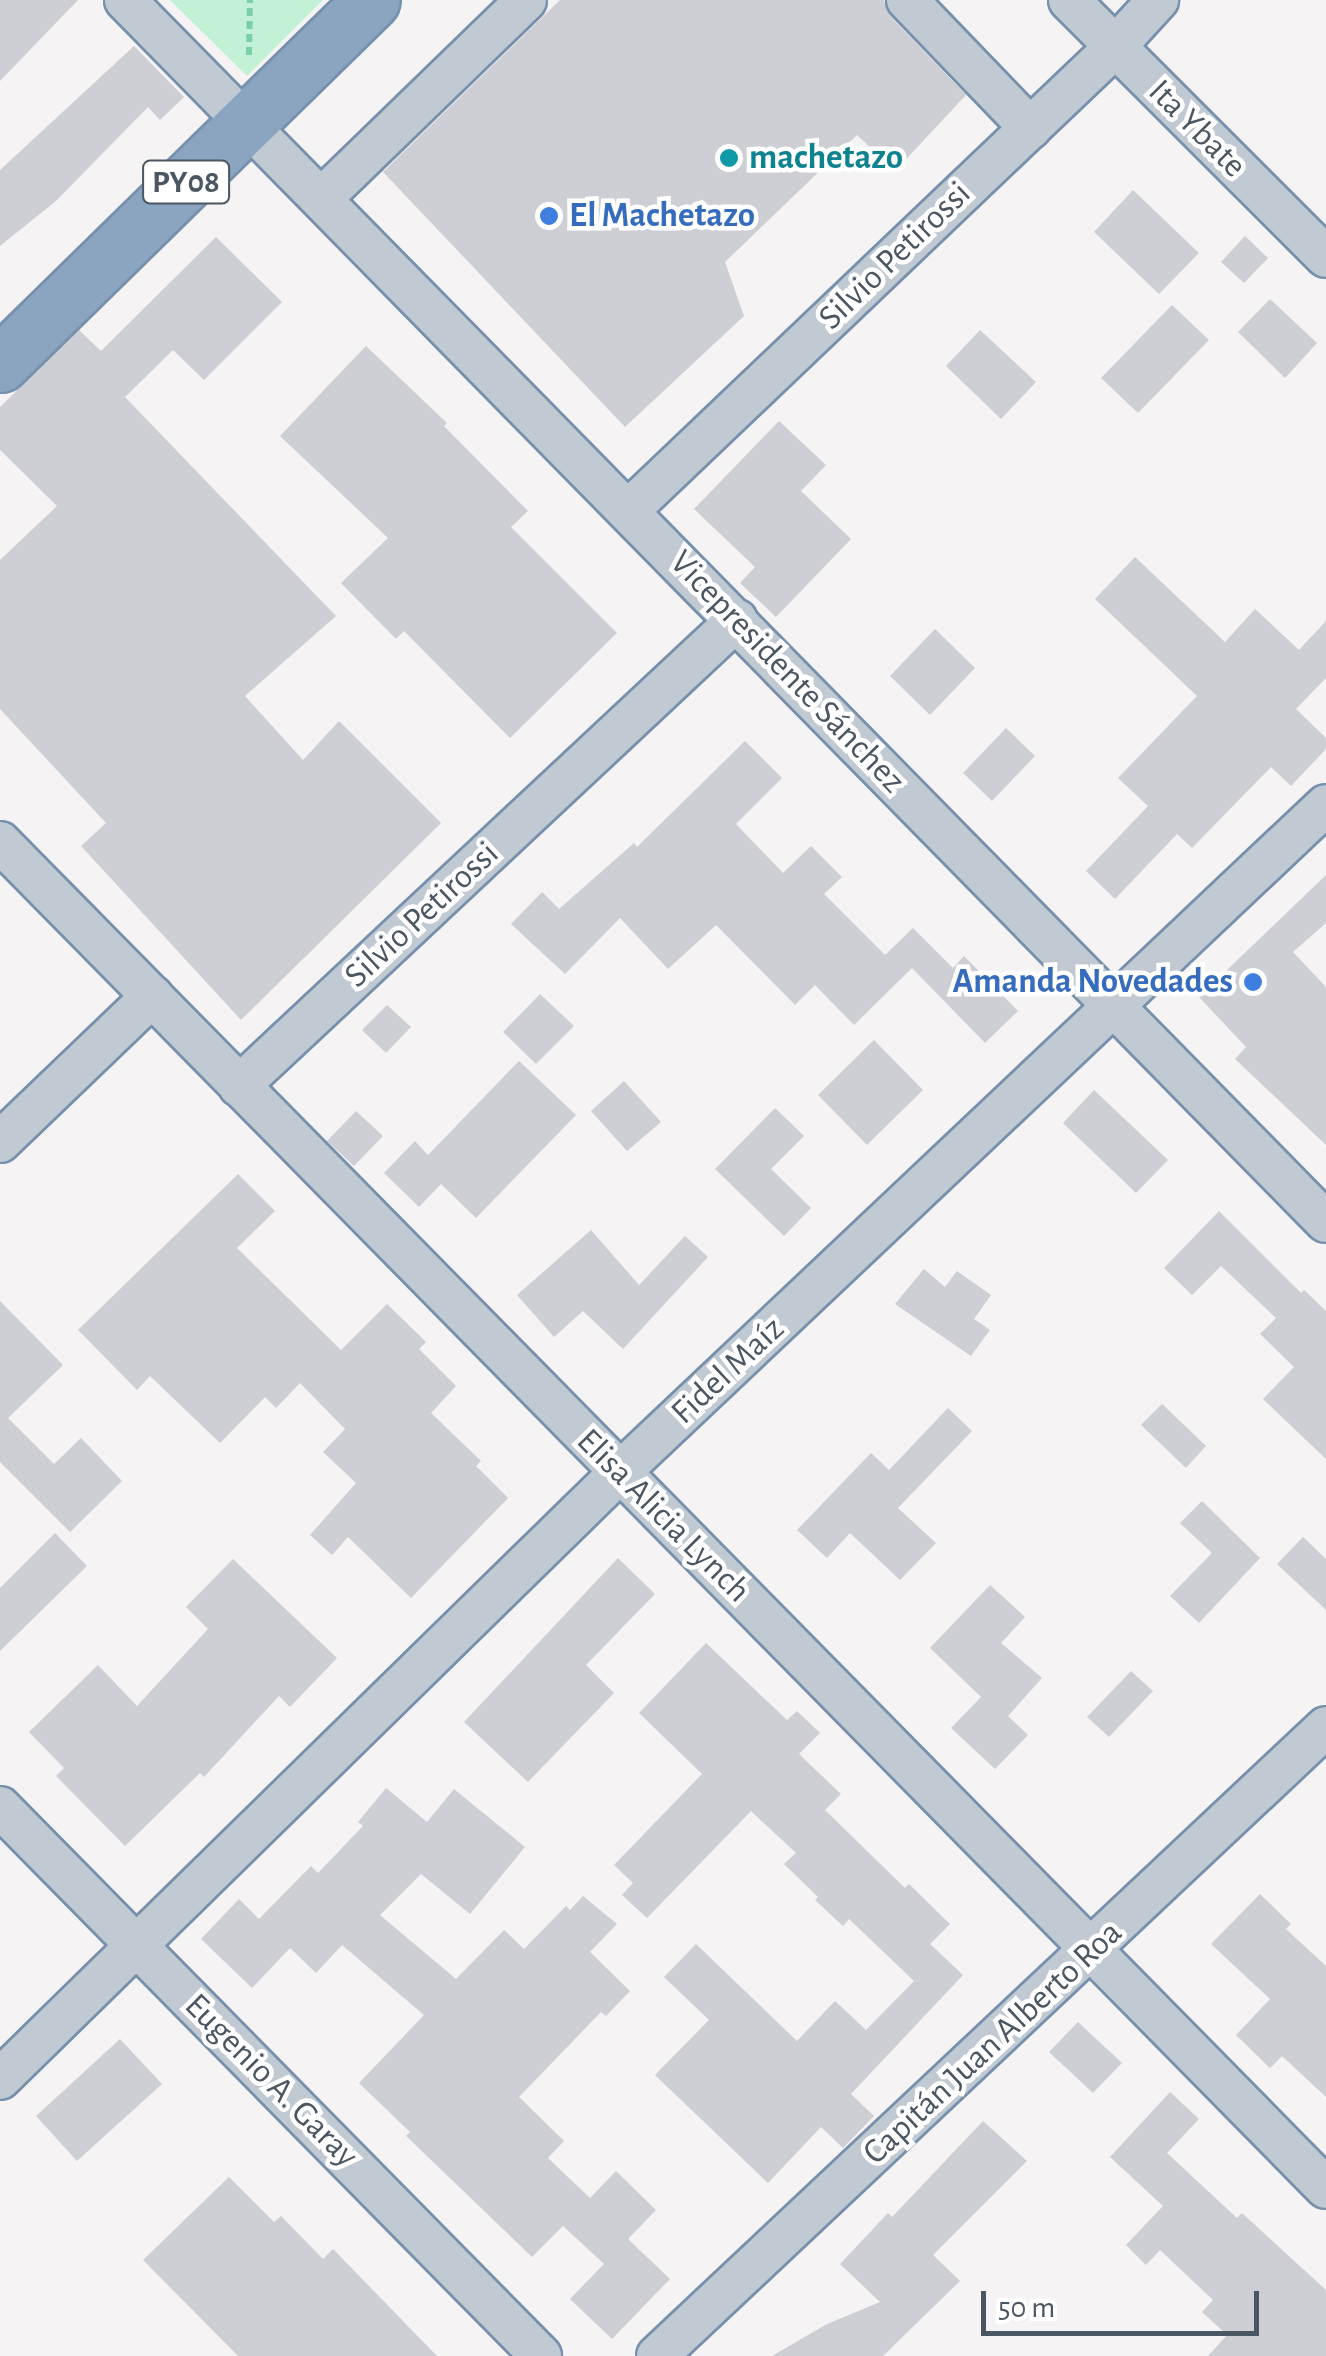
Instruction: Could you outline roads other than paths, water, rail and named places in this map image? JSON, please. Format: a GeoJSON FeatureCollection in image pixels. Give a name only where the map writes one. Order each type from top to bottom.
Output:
{"type":"FeatureCollection","features":[{"type":"Feature","properties":{"kind":"highway","name":"PY08"},"geometry":{"type":"LineString","coordinates":[[0,364],[372,0]]}},
{"type":"Feature","properties":{"kind":"street","name":"Vicepresidente Sánchez"},"geometry":{"type":"LineString","coordinates":[[125,0],[1326,1222]]}},
{"type":"Feature","properties":{"kind":"street"},"geometry":{"type":"LineString","coordinates":[[322,198],[526,0]]}},
{"type":"Feature","properties":{"kind":"street"},"geometry":{"type":"LineString","coordinates":[[907,0],[1030,128]]}},
{"type":"Feature","properties":{"kind":"street","name":"Ita Ybate"},"geometry":{"type":"LineString","coordinates":[[1069,0],[1326,256]]}},
{"type":"Feature","properties":{"kind":"street","name":"Silvio Petirossi"},"geometry":{"type":"LineString","coordinates":[[629,510],[1115,47],[1158,0]]}},
{"type":"Feature","properties":{"kind":"street","name":"Silvio Petirossi"},"geometry":{"type":"LineString","coordinates":[[240,1086],[736,620]]}},
{"type":"Feature","properties":{"kind":"street","name":"Fidel Maíz"},"geometry":{"type":"LineString","coordinates":[[0,2079],[620,1472],[1326,805]]}},
{"type":"Feature","properties":{"kind":"street","name":"Elisa Alicia Lynch"},"geometry":{"type":"LineString","coordinates":[[0,842],[1326,2188]]}},
{"type":"Feature","properties":{"kind":"street"},"geometry":{"type":"LineString","coordinates":[[0,1142],[152,996]]}},
{"type":"Feature","properties":{"kind":"street","name":"Capitán Juan Alberto Roa"},"geometry":{"type":"LineString","coordinates":[[656,2356],[1092,1951],[1326,1727]]}},
{"type":"Feature","properties":{"kind":"street","name":"Eugenio A. Garay"},"geometry":{"type":"LineString","coordinates":[[0,1807],[541,2356]]}},
{"type":"Feature","properties":{"kind":"place","name":"machetazo"},"geometry":{"type":"Point","coordinates":[729,158]}},
{"type":"Feature","properties":{"kind":"place","name":"El Machetazo"},"geometry":{"type":"Point","coordinates":[549,216]}},
{"type":"Feature","properties":{"kind":"place","name":"Amanda Novedades"},"geometry":{"type":"Point","coordinates":[1253,982]}}]}
